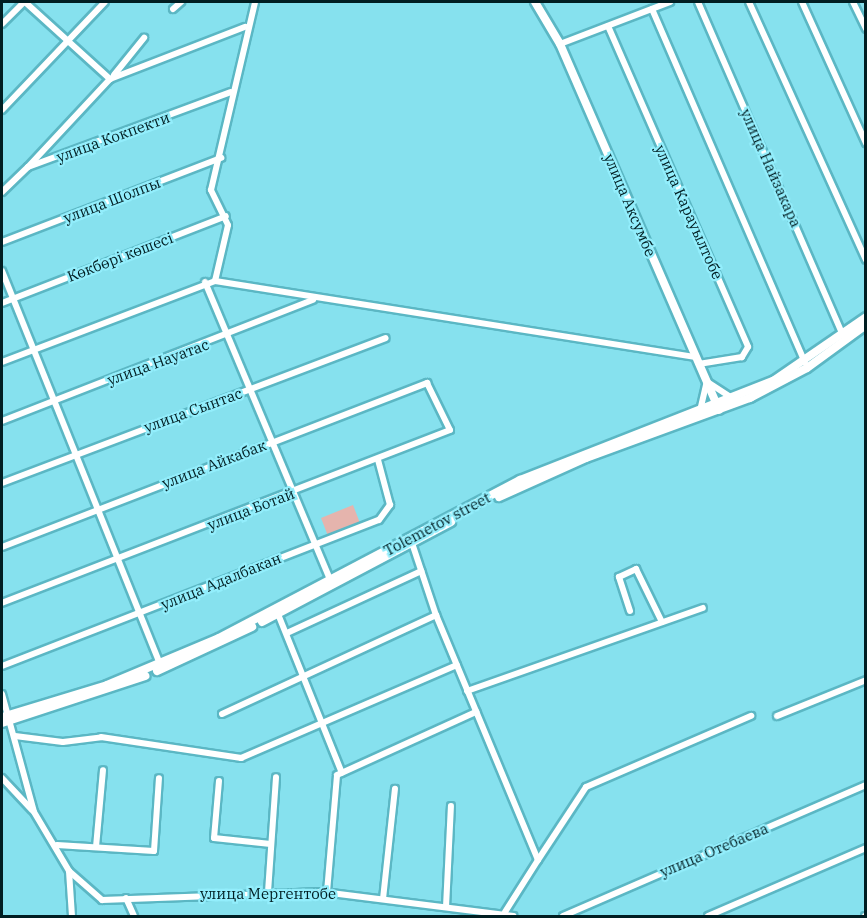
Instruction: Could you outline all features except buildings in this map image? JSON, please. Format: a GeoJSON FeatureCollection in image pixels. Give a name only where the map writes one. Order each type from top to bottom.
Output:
{"type":"FeatureCollection","features":[{"type":"Feature","properties":{"kind":"main road","name":"улица Аксумбе"},"geometry":{"type":"LineString","coordinates":[[535,2],[560,44],[718,409]]}},
{"type":"Feature","properties":{"kind":"main road","name":"Tolemetov street"},"geometry":{"type":"LineString","coordinates":[[2,717],[11,717],[161,669],[278,614],[330,580],[576,454],[699,412],[718,409],[804,363],[866,317]]}},
{"type":"Feature","properties":{"kind":"main road","name":"Tolemetov street"},"geometry":{"type":"LineString","coordinates":[[2,723],[11,717],[160,664],[299,600],[556,470],[718,409],[807,368],[866,325]]}},
{"type":"Feature","properties":{"kind":"street"},"geometry":{"type":"LineString","coordinates":[[2,24],[25,2],[112,77]]}},
{"type":"Feature","properties":{"kind":"street"},"geometry":{"type":"LineString","coordinates":[[2,110],[105,2]]}},
{"type":"Feature","properties":{"kind":"street"},"geometry":{"type":"LineString","coordinates":[[173,9],[181,2]]}},
{"type":"Feature","properties":{"kind":"street"},"geometry":{"type":"LineString","coordinates":[[215,281],[226,216],[211,190],[222,157],[231,92],[245,27],[255,2]]}},
{"type":"Feature","properties":{"kind":"street"},"geometry":{"type":"LineString","coordinates":[[560,44],[670,2]]}},
{"type":"Feature","properties":{"kind":"street","name":"улица Найзакара"},"geometry":{"type":"LineString","coordinates":[[698,2],[843,335]]}},
{"type":"Feature","properties":{"kind":"street"},"geometry":{"type":"LineString","coordinates":[[749,2],[866,260]]}},
{"type":"Feature","properties":{"kind":"street"},"geometry":{"type":"LineString","coordinates":[[802,2],[866,143]]}},
{"type":"Feature","properties":{"kind":"street"},"geometry":{"type":"LineString","coordinates":[[853,2],[866,29]]}},
{"type":"Feature","properties":{"kind":"street"},"geometry":{"type":"LineString","coordinates":[[652,9],[804,363]]}},
{"type":"Feature","properties":{"kind":"street","name":"улица Карауылтобе"},"geometry":{"type":"LineString","coordinates":[[608,26],[748,347],[742,357],[698,360]]}},
{"type":"Feature","properties":{"kind":"street"},"geometry":{"type":"LineString","coordinates":[[112,77],[245,27]]}},
{"type":"Feature","properties":{"kind":"street"},"geometry":{"type":"LineString","coordinates":[[28,167],[112,77],[144,38]]}},
{"type":"Feature","properties":{"kind":"street","name":"улица Кокпекти"},"geometry":{"type":"LineString","coordinates":[[2,192],[28,167],[231,92]]}},
{"type":"Feature","properties":{"kind":"street","name":"улица Шолпы"},"geometry":{"type":"LineString","coordinates":[[2,242],[222,157]]}},
{"type":"Feature","properties":{"kind":"street","name":"Көкбөрі көшесі"},"geometry":{"type":"LineString","coordinates":[[2,303],[226,216]]}},
{"type":"Feature","properties":{"kind":"street"},"geometry":{"type":"LineString","coordinates":[[2,271],[32,349],[77,452],[96,509],[160,664]]}},
{"type":"Feature","properties":{"kind":"street"},"geometry":{"type":"LineString","coordinates":[[2,362],[205,282],[215,281],[313,300],[698,360]]}},
{"type":"Feature","properties":{"kind":"street"},"geometry":{"type":"LineString","coordinates":[[205,282],[330,580]]}},
{"type":"Feature","properties":{"kind":"street","name":"улица Науатас"},"geometry":{"type":"LineString","coordinates":[[2,421],[55,399],[228,337],[313,300]]}},
{"type":"Feature","properties":{"kind":"street","name":"улица Сынтас"},"geometry":{"type":"LineString","coordinates":[[2,483],[77,452],[249,391],[386,338]]}},
{"type":"Feature","properties":{"kind":"street"},"geometry":{"type":"LineString","coordinates":[[699,412],[706,380],[735,398]]}},
{"type":"Feature","properties":{"kind":"street","name":"улица Айкабак"},"geometry":{"type":"LineString","coordinates":[[2,548],[96,509],[428,383]]}},
{"type":"Feature","properties":{"kind":"street","name":"улица Ботай"},"geometry":{"type":"LineString","coordinates":[[2,603],[117,561],[450,430],[428,383]]}},
{"type":"Feature","properties":{"kind":"street","name":"улица Адалбакан"},"geometry":{"type":"LineString","coordinates":[[2,666],[379,519],[390,506],[378,460]]}},
{"type":"Feature","properties":{"kind":"street"},"geometry":{"type":"LineString","coordinates":[[412,543],[436,615],[538,860]]}},
{"type":"Feature","properties":{"kind":"street"},"geometry":{"type":"LineString","coordinates":[[630,611],[618,582],[622,574],[636,569],[662,622]]}},
{"type":"Feature","properties":{"kind":"street"},"geometry":{"type":"LineString","coordinates":[[287,633],[421,570]]}},
{"type":"Feature","properties":{"kind":"street"},"geometry":{"type":"LineString","coordinates":[[467,691],[703,608]]}},
{"type":"Feature","properties":{"kind":"street"},"geometry":{"type":"LineString","coordinates":[[278,614],[342,773]]}},
{"type":"Feature","properties":{"kind":"street"},"geometry":{"type":"LineString","coordinates":[[222,714],[436,615]]}},
{"type":"Feature","properties":{"kind":"street"},"geometry":{"type":"LineString","coordinates":[[15,736],[63,742],[101,737],[241,758],[324,726],[457,665]]}},
{"type":"Feature","properties":{"kind":"street"},"geometry":{"type":"LineString","coordinates":[[777,716],[866,680]]}},
{"type":"Feature","properties":{"kind":"street"},"geometry":{"type":"LineString","coordinates":[[2,694],[11,717],[34,812]]}},
{"type":"Feature","properties":{"kind":"street"},"geometry":{"type":"LineString","coordinates":[[327,892],[337,775],[476,712]]}},
{"type":"Feature","properties":{"kind":"street"},"geometry":{"type":"LineString","coordinates":[[505,912],[586,787],[751,716]]}},
{"type":"Feature","properties":{"kind":"street"},"geometry":{"type":"LineString","coordinates":[[96,848],[103,770]]}},
{"type":"Feature","properties":{"kind":"street"},"geometry":{"type":"LineString","coordinates":[[268,892],[276,777]]}},
{"type":"Feature","properties":{"kind":"street"},"geometry":{"type":"LineString","coordinates":[[2,778],[4,785],[34,812],[57,845],[69,871],[72,916]]}},
{"type":"Feature","properties":{"kind":"street"},"geometry":{"type":"LineString","coordinates":[[57,845],[154,851],[159,778]]}},
{"type":"Feature","properties":{"kind":"street"},"geometry":{"type":"LineString","coordinates":[[219,781],[214,838],[271,844]]}},
{"type":"Feature","properties":{"kind":"street","name":"улица Отебаева"},"geometry":{"type":"LineString","coordinates":[[563,916],[866,785]]}},
{"type":"Feature","properties":{"kind":"street"},"geometry":{"type":"LineString","coordinates":[[383,899],[395,789]]}},
{"type":"Feature","properties":{"kind":"street"},"geometry":{"type":"LineString","coordinates":[[446,907],[451,806]]}},
{"type":"Feature","properties":{"kind":"street"},"geometry":{"type":"LineString","coordinates":[[708,916],[866,848]]}},
{"type":"Feature","properties":{"kind":"street","name":"улица Мергентобе"},"geometry":{"type":"LineString","coordinates":[[69,871],[95,898],[327,892],[505,912],[513,916]]}},
{"type":"Feature","properties":{"kind":"street"},"geometry":{"type":"LineString","coordinates":[[126,898],[134,916]]}},
{"type":"Feature","properties":{"kind":"shaded area"},"geometry":{"type":"Polygon","coordinates":[[[353,505],[360,523],[328,536],[321,518],[353,505]]]}}]}
